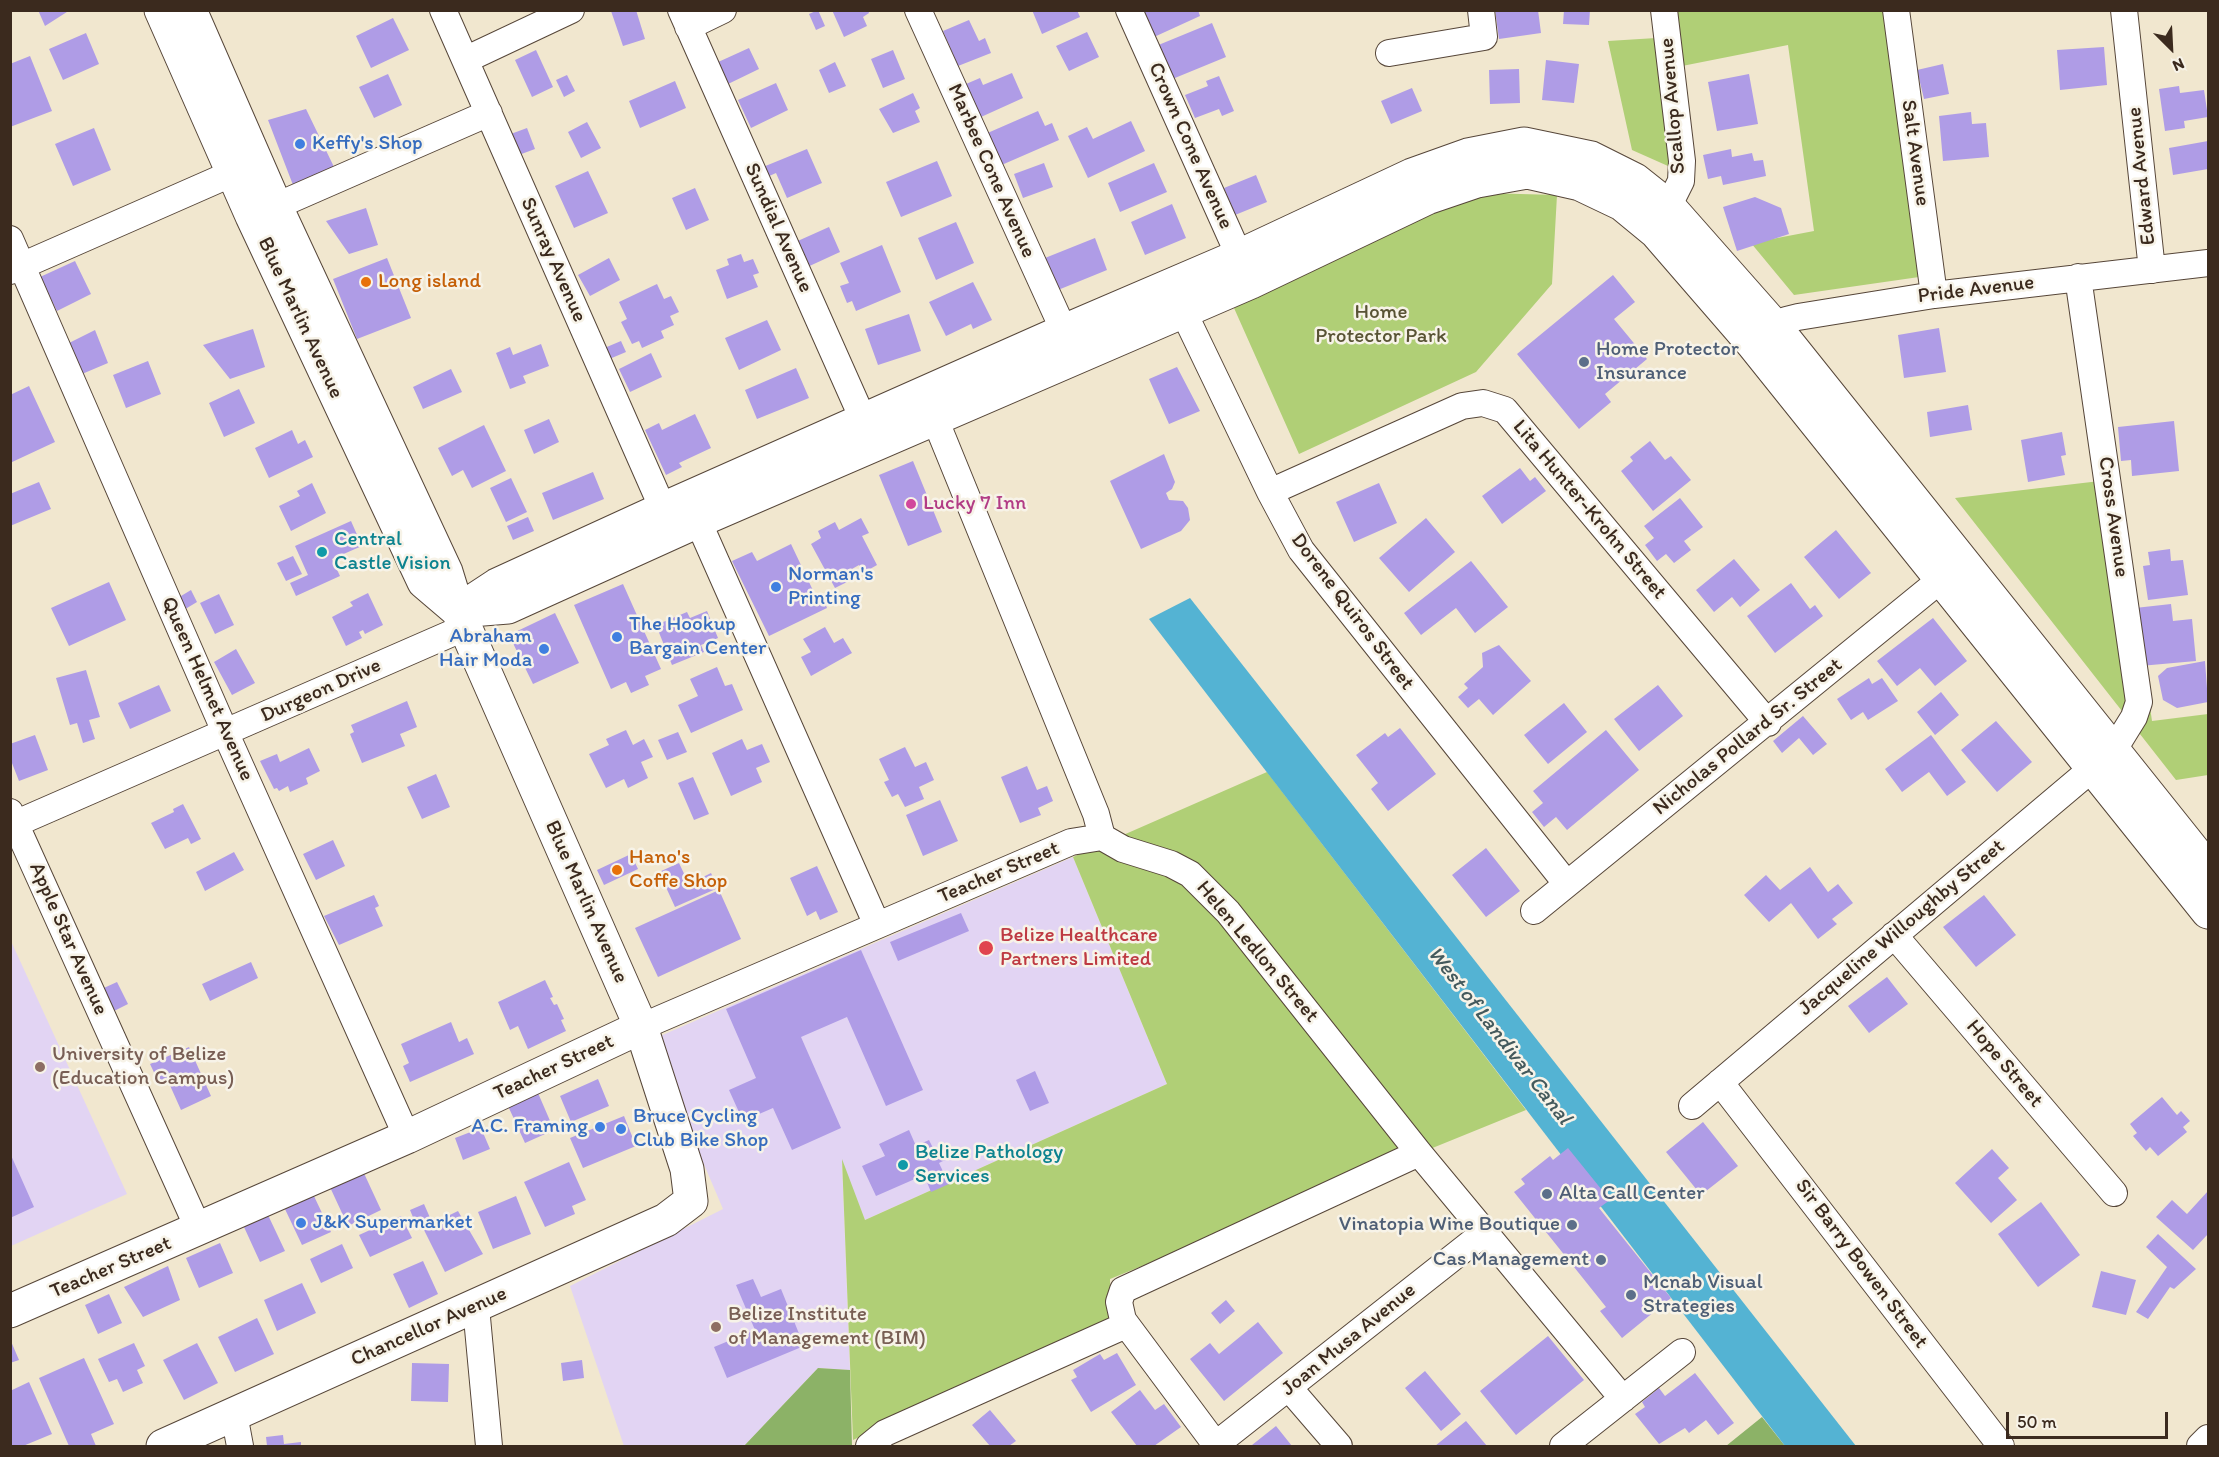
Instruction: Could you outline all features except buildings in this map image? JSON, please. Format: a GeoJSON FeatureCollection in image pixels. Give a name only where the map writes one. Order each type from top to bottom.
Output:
{"type":"FeatureCollection","features":[{"type":"Feature","properties":{"kind":"street","name":"Blue Marlin Avenue"},"geometry":{"type":"LineString","coordinates":[[161,10],[233,172],[264,212]]}},
{"type":"Feature","properties":{"kind":"street","name":"Blue Marlin Avenue"},"geometry":{"type":"LineString","coordinates":[[190,10],[264,212],[446,572],[462,619],[641,1027],[687,1169],[691,1201]]}},
{"type":"Feature","properties":{"kind":"street","name":"Sunray Avenue"},"geometry":{"type":"LineString","coordinates":[[443,10],[663,509]]}},
{"type":"Feature","properties":{"kind":"street"},"geometry":{"type":"LineString","coordinates":[[465,60],[571,10]]}},
{"type":"Feature","properties":{"kind":"street"},"geometry":{"type":"LineString","coordinates":[[685,19],[723,10]]}},
{"type":"Feature","properties":{"kind":"street","name":"Marbee Cone Avenue"},"geometry":{"type":"LineString","coordinates":[[918,10],[1064,331]]}},
{"type":"Feature","properties":{"kind":"street","name":"Crown Cone Avenue"},"geometry":{"type":"LineString","coordinates":[[1129,10],[1245,269]]}},
{"type":"Feature","properties":{"kind":"street"},"geometry":{"type":"LineString","coordinates":[[1389,53],[1484,37],[1481,10]]}},
{"type":"Feature","properties":{"kind":"street","name":"Scallop Avenue"},"geometry":{"type":"LineString","coordinates":[[1663,220],[1681,181],[1682,161],[1664,10]]}},
{"type":"Feature","properties":{"kind":"street","name":"Salt Avenue"},"geometry":{"type":"LineString","coordinates":[[1896,10],[1934,295]]}},
{"type":"Feature","properties":{"kind":"street","name":"Edward Avenue"},"geometry":{"type":"LineString","coordinates":[[2124,10],[2152,270]]}},
{"type":"Feature","properties":{"kind":"street","name":"Sundial Avenue"},"geometry":{"type":"LineString","coordinates":[[685,19],[869,432]]}},
{"type":"Feature","properties":{"kind":"street"},"geometry":{"type":"LineString","coordinates":[[264,212],[489,113]]}},
{"type":"Feature","properties":{"kind":"street"},"geometry":{"type":"LineString","coordinates":[[462,619],[663,509],[869,432],[934,419],[1183,311],[1245,269],[1412,175],[1468,155],[1524,144],[1592,158],[1635,180],[1663,220],[1764,335],[2103,759],[2208,912]]}},
{"type":"Feature","properties":{"kind":"street"},"geometry":{"type":"LineString","coordinates":[[16,268],[233,172]]}},
{"type":"Feature","properties":{"kind":"street","name":"Queen Helmet Avenue"},"geometry":{"type":"LineString","coordinates":[[10,239],[16,268],[406,1137]]}},
{"type":"Feature","properties":{"kind":"street","name":"Pride Avenue"},"geometry":{"type":"LineString","coordinates":[[1764,335],[1798,317],[1934,295],[2208,263]]}},
{"type":"Feature","properties":{"kind":"street"},"geometry":{"type":"LineString","coordinates":[[502,596],[698,521],[1064,331],[1245,269]]}},
{"type":"Feature","properties":{"kind":"street","name":"Cross Avenue"},"geometry":{"type":"LineString","coordinates":[[2078,278],[2139,702],[2134,717],[2103,759]]}},
{"type":"Feature","properties":{"kind":"street","name":"Dorene Quiros Street"},"geometry":{"type":"LineString","coordinates":[[1183,311],[1270,492],[1301,550],[1320,577],[1566,883]]}},
{"type":"Feature","properties":{"kind":"street","name":"Lita Hunter-Krohn Street"},"geometry":{"type":"LineString","coordinates":[[1270,492],[1462,406],[1483,403],[1504,410],[1768,723]]}},
{"type":"Feature","properties":{"kind":"street"},"geometry":{"type":"LineString","coordinates":[[934,419],[1096,814],[1102,837]]}},
{"type":"Feature","properties":{"kind":"street"},"geometry":{"type":"LineString","coordinates":[[698,521],[877,925]]}},
{"type":"Feature","properties":{"kind":"street","name":"Nicholas Pollard Sr. Street"},"geometry":{"type":"LineString","coordinates":[[1534,911],[1768,723],[1952,570]]}},
{"type":"Feature","properties":{"kind":"street","name":"Durgeon Drive"},"geometry":{"type":"LineString","coordinates":[[12,821],[226,734],[462,619]]}},
{"type":"Feature","properties":{"kind":"street"},"geometry":{"type":"LineString","coordinates":[[2103,759],[2208,868]]}},
{"type":"Feature","properties":{"kind":"street","name":"Jacqueline Willoughby Street"},"geometry":{"type":"LineString","coordinates":[[1692,1106],[2103,759]]}},
{"type":"Feature","properties":{"kind":"street","name":"Apple Star Avenue"},"geometry":{"type":"LineString","coordinates":[[12,821],[199,1230]]}},
{"type":"Feature","properties":{"kind":"street","name":"Teacher Street"},"geometry":{"type":"LineString","coordinates":[[10,1311],[199,1230],[406,1137],[641,1027],[1071,842],[1102,837]]}},
{"type":"Feature","properties":{"kind":"street","name":"Helen Ledlon Street"},"geometry":{"type":"LineString","coordinates":[[1102,837],[1123,849],[1171,864],[1190,874],[1209,891],[1484,1233],[1623,1399]]}},
{"type":"Feature","properties":{"kind":"street","name":"Hope Street"},"geometry":{"type":"LineString","coordinates":[[1894,935],[2114,1194]]}},
{"type":"Feature","properties":{"kind":"street","name":"Sir Barry Bowen Street"},"geometry":{"type":"LineString","coordinates":[[1720,1082],[2001,1446]]}},
{"type":"Feature","properties":{"kind":"street"},"geometry":{"type":"LineString","coordinates":[[1215,1446],[1126,1324],[1119,1308],[1123,1290],[1419,1153]]}},
{"type":"Feature","properties":{"kind":"street","name":"Chancellor Avenue"},"geometry":{"type":"LineString","coordinates":[[163,1446],[666,1220],[691,1201]]}},
{"type":"Feature","properties":{"kind":"street","name":"Joan Musa Avenue"},"geometry":{"type":"LineString","coordinates":[[1215,1446],[1484,1233]]}},
{"type":"Feature","properties":{"kind":"street"},"geometry":{"type":"LineString","coordinates":[[476,1307],[489,1446]]}},
{"type":"Feature","properties":{"kind":"street"},"geometry":{"type":"LineString","coordinates":[[868,1446],[885,1433],[1126,1324]]}},
{"type":"Feature","properties":{"kind":"street"},"geometry":{"type":"LineString","coordinates":[[1563,1446],[1682,1352]]}},
{"type":"Feature","properties":{"kind":"street"},"geometry":{"type":"LineString","coordinates":[[1289,1388],[1339,1446]]}},
{"type":"Feature","properties":{"kind":"street"},"geometry":{"type":"LineString","coordinates":[[234,1414],[240,1446]]}},
{"type":"Feature","properties":{"kind":"street"},"geometry":{"type":"LineString","coordinates":[[2200,1446],[2208,1438]]}},
{"type":"Feature","properties":{"kind":"shaded area","name":"Belize Healthcare Partners Limited"},"geometry":{"type":"Polygon","coordinates":[[[1073,857],[1167,1084],[865,1220],[842,1162],[850,1370],[818,1368],[744,1446],[624,1446],[570,1286],[723,1209],[651,1040],[1073,857]]]}},
{"type":"Feature","properties":{"kind":"shaded area","name":"University of Belize (Education Campus)"},"geometry":{"type":"Polygon","coordinates":[[[10,939],[127,1194],[11,1246],[10,1246],[10,939]]]}},
{"type":"Feature","properties":{"kind":"green space"},"geometry":{"type":"Polygon","coordinates":[[[1670,11],[1885,11],[1933,275],[1794,295],[1751,243],[1814,231],[1788,45],[1677,67],[1691,183],[1668,166],[1632,150],[1608,41],[1672,37],[1670,11]]]}},
{"type":"Feature","properties":{"kind":"green space","name":"Home Protector Park"},"geometry":{"type":"Polygon","coordinates":[[[1483,193],[1557,195],[1552,284],[1476,372],[1299,454],[1234,308],[1347,249],[1483,193]]]}},
{"type":"Feature","properties":{"kind":"green space"},"geometry":{"type":"Polygon","coordinates":[[[2117,479],[2152,721],[2208,714],[2208,775],[2176,780],[1955,498],[2117,479]]]}},
{"type":"Feature","properties":{"kind":"green space"},"geometry":{"type":"Polygon","coordinates":[[[1267,772],[1526,1110],[1110,1279],[1110,1319],[853,1440],[842,1159],[865,1220],[1167,1084],[1073,857],[1267,772]]]}},
{"type":"Feature","properties":{"kind":"green space"},"geometry":{"type":"Polygon","coordinates":[[[818,1368],[850,1370],[852,1446],[744,1446],[818,1368]]]}},
{"type":"Feature","properties":{"kind":"green space"},"geometry":{"type":"Polygon","coordinates":[[[1762,1417],[1785,1446],[1726,1446],[1762,1417]]]}},
{"type":"Feature","properties":{"kind":"water","name":"West of Landivar Canal"},"geometry":{"type":"Polygon","coordinates":[[[1190,598],[1856,1446],[1785,1446],[1149,619],[1190,598]]]}},
{"type":"Feature","properties":{"kind":"place","name":"Keffy's Shop"},"geometry":{"type":"Point","coordinates":[300,144]}},
{"type":"Feature","properties":{"kind":"place","name":"Long island"},"geometry":{"type":"Point","coordinates":[366,282]}},
{"type":"Feature","properties":{"kind":"place","name":"Home Protector Insurance"},"geometry":{"type":"Point","coordinates":[1584,362]}},
{"type":"Feature","properties":{"kind":"place","name":"Lucky 7 Inn"},"geometry":{"type":"Point","coordinates":[911,504]}},
{"type":"Feature","properties":{"kind":"place","name":"Central Castle Vision"},"geometry":{"type":"Point","coordinates":[322,552]}},
{"type":"Feature","properties":{"kind":"place","name":"Norman's Printing"},"geometry":{"type":"Point","coordinates":[776,587]}},
{"type":"Feature","properties":{"kind":"place","name":"The Hookup Bargain Center"},"geometry":{"type":"Point","coordinates":[617,637]}},
{"type":"Feature","properties":{"kind":"place","name":"Abraham Hair Moda"},"geometry":{"type":"Point","coordinates":[544,649]}},
{"type":"Feature","properties":{"kind":"place","name":"Hano's Coffe Shop"},"geometry":{"type":"Point","coordinates":[617,870]}},
{"type":"Feature","properties":{"kind":"place","name":"Belize Healthcare Partners Limited"},"geometry":{"type":"Point","coordinates":[986,948]}},
{"type":"Feature","properties":{"kind":"place","name":"University of Belize (Education Campus)"},"geometry":{"type":"Point","coordinates":[40,1067]}},
{"type":"Feature","properties":{"kind":"place","name":"A.C. Framing"},"geometry":{"type":"Point","coordinates":[600,1127]}},
{"type":"Feature","properties":{"kind":"place","name":"Bruce Cycling Club Bike Shop"},"geometry":{"type":"Point","coordinates":[621,1129]}},
{"type":"Feature","properties":{"kind":"place","name":"Belize Pathology Services"},"geometry":{"type":"Point","coordinates":[903,1165]}},
{"type":"Feature","properties":{"kind":"place","name":"Alta Call Center"},"geometry":{"type":"Point","coordinates":[1547,1194]}},
{"type":"Feature","properties":{"kind":"place","name":"J&K Supermarket"},"geometry":{"type":"Point","coordinates":[301,1223]}},
{"type":"Feature","properties":{"kind":"place","name":"Vinatopia Wine Boutique"},"geometry":{"type":"Point","coordinates":[1572,1225]}},
{"type":"Feature","properties":{"kind":"place","name":"Cas Management"},"geometry":{"type":"Point","coordinates":[1601,1260]}},
{"type":"Feature","properties":{"kind":"place","name":"Mcnab Visual Strategies"},"geometry":{"type":"Point","coordinates":[1631,1295]}},
{"type":"Feature","properties":{"kind":"place","name":"Belize Institute of Management (BIM)"},"geometry":{"type":"Point","coordinates":[716,1327]}}]}
